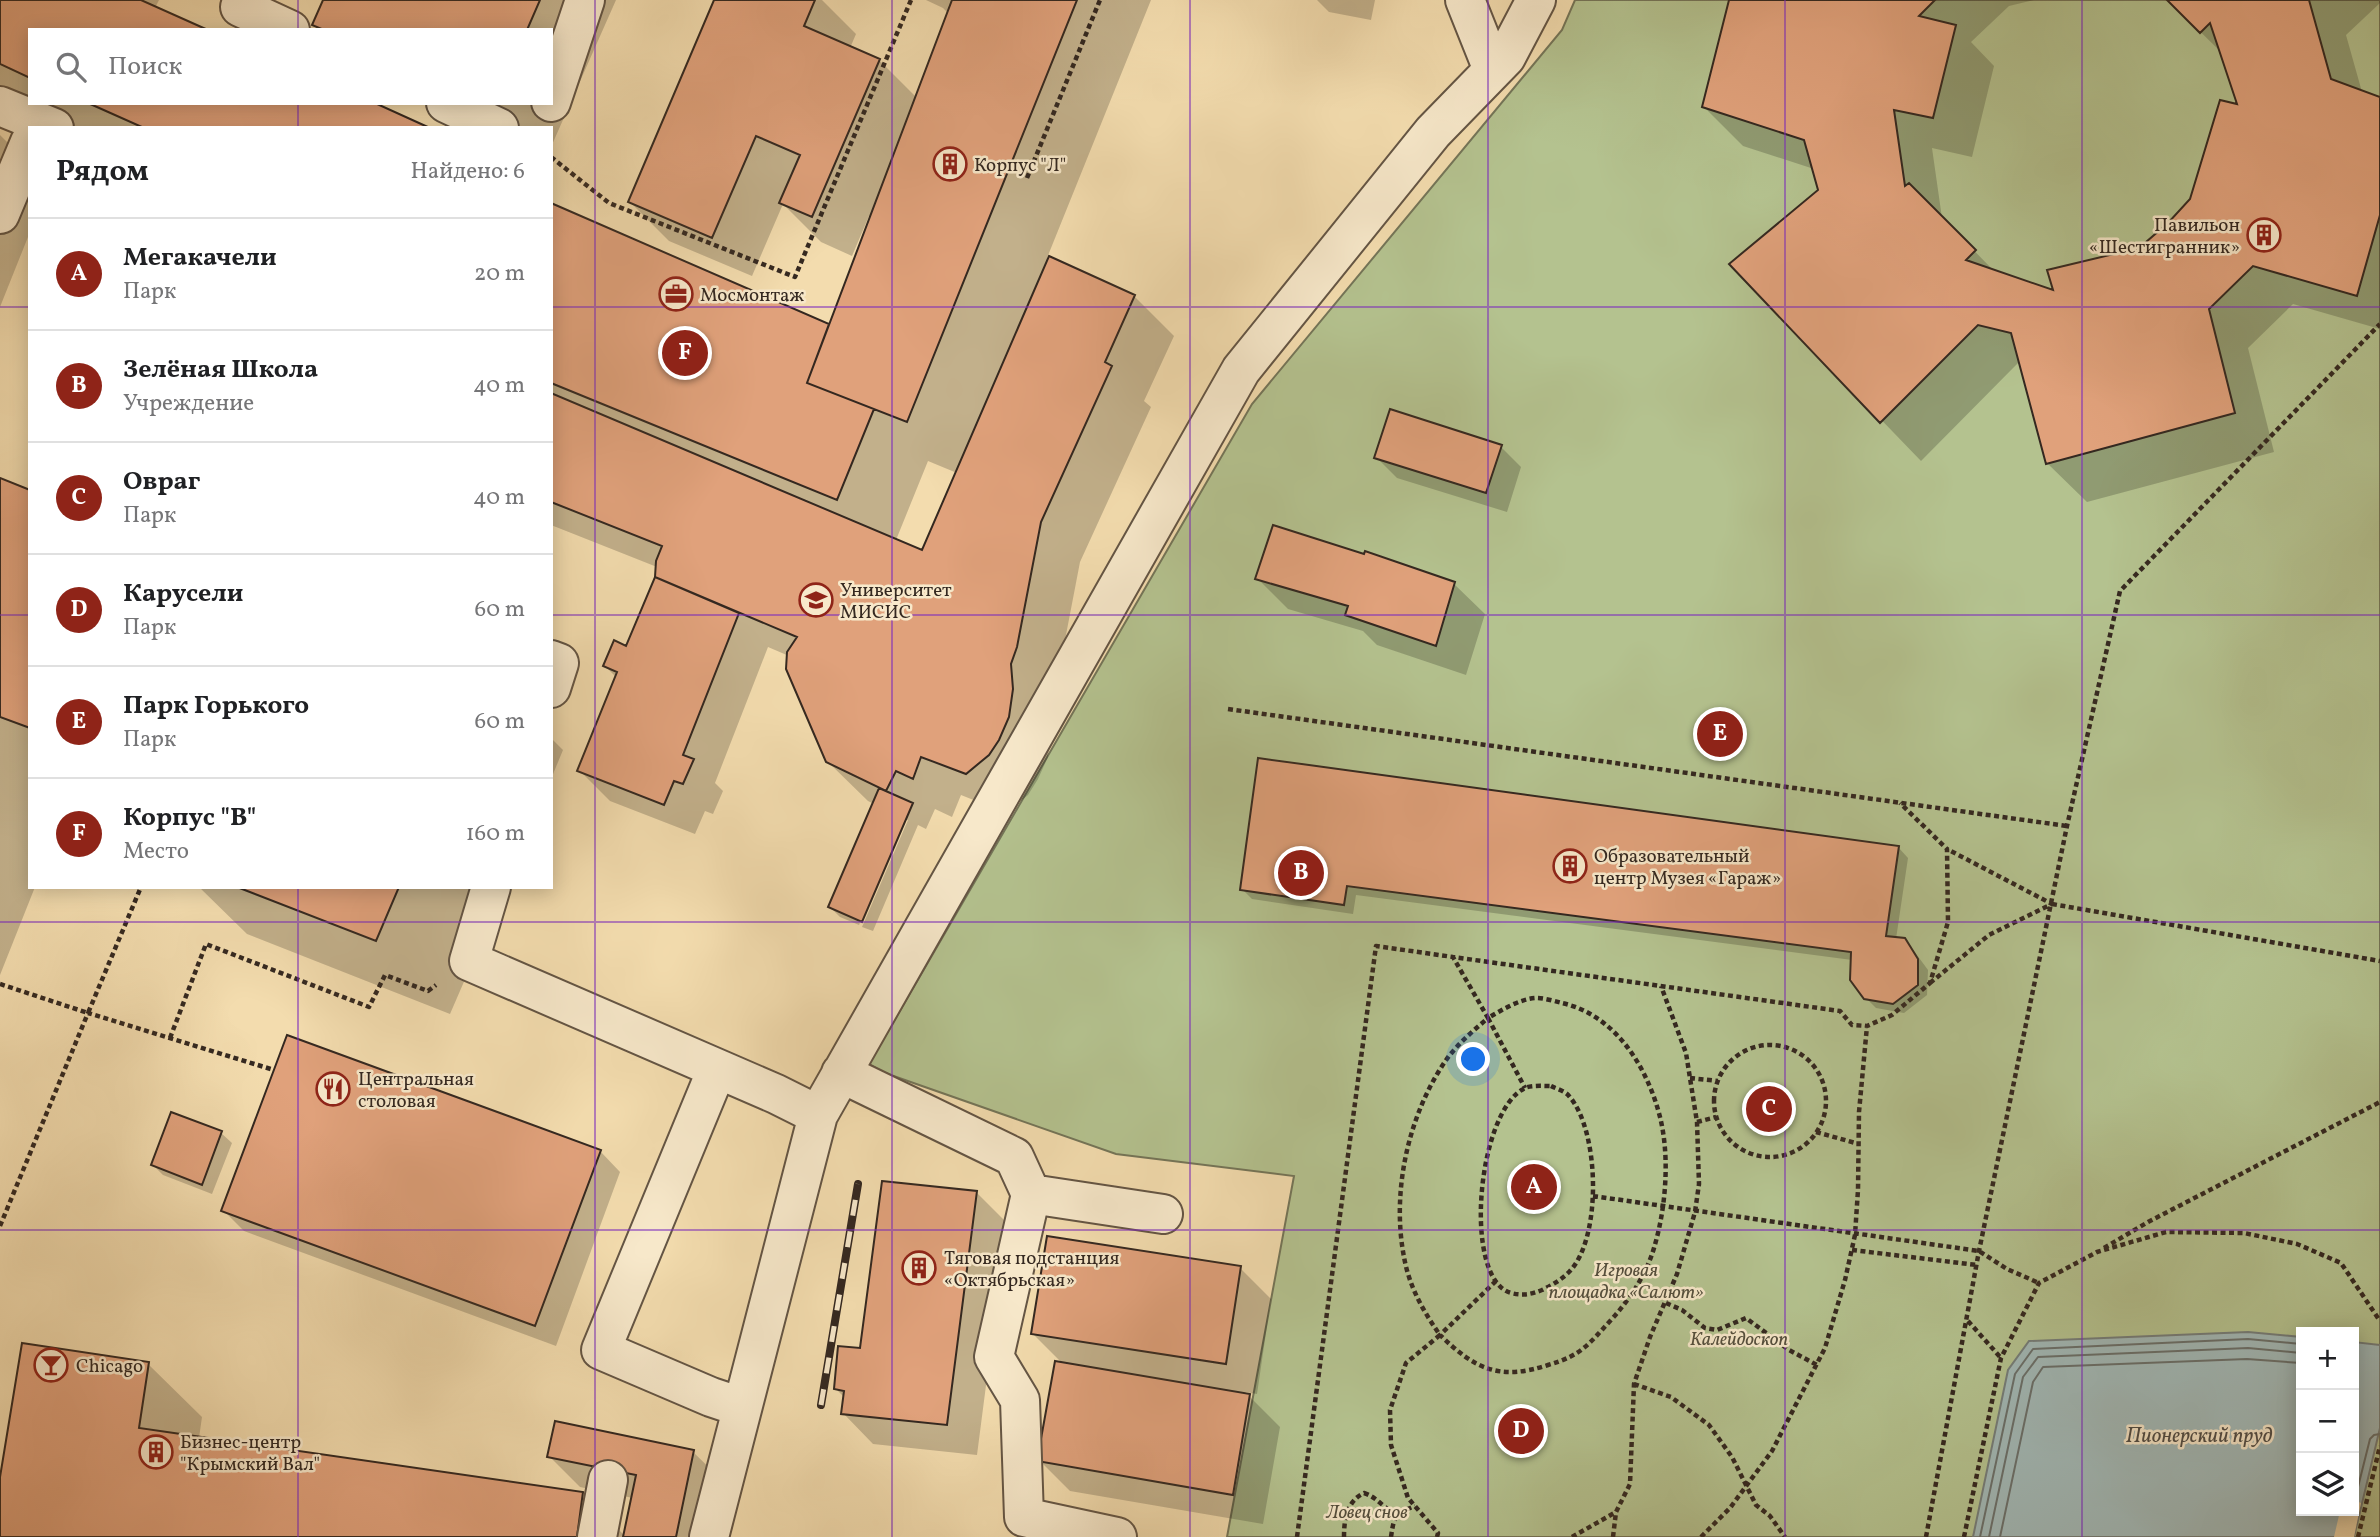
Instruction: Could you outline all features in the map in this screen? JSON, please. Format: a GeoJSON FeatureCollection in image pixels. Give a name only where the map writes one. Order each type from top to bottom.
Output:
{"type":"FeatureCollection","features":[{"type":"Feature","properties":{"kind":"lane"},"geometry":{"type":"LineString","coordinates":[[243,0],[240,7],[286,28]]}},
{"type":"Feature","properties":{"kind":"lane"},"geometry":{"type":"LineString","coordinates":[[553,97],[585,0]]}},
{"type":"Feature","properties":{"kind":"lane"},"geometry":{"type":"LineString","coordinates":[[1465,0],[1493,70]]}},
{"type":"Feature","properties":{"kind":"lane"},"geometry":{"type":"LineString","coordinates":[[709,1537],[818,1115],[1241,370],[1433,132],[1506,57],[1536,0]]}},
{"type":"Feature","properties":{"kind":"lane"},"geometry":{"type":"LineString","coordinates":[[450,105],[495,126]]}},
{"type":"Feature","properties":{"kind":"lane"},"geometry":{"type":"LineString","coordinates":[[544,126],[550,105]]}},
{"type":"Feature","properties":{"kind":"lane"},"geometry":{"type":"LineString","coordinates":[[0,106],[32,126]]}},
{"type":"Feature","properties":{"kind":"lane"},"geometry":{"type":"LineString","coordinates":[[0,214],[28,154]]}},
{"type":"Feature","properties":{"kind":"lane"},"geometry":{"type":"LineString","coordinates":[[553,661],[559,663],[553,682]]}},
{"type":"Feature","properties":{"kind":"lane"},"geometry":{"type":"LineString","coordinates":[[490,889],[469,961],[818,1115]]}},
{"type":"Feature","properties":{"kind":"lane"},"geometry":{"type":"LineString","coordinates":[[717,1069],[601,1350],[741,1407]]}},
{"type":"Feature","properties":{"kind":"lane"},"geometry":{"type":"LineString","coordinates":[[841,1073],[1014,1157],[1031,1194],[994,1357],[1020,1400],[1024,1517],[1117,1537]]}},
{"type":"Feature","properties":{"kind":"lane"},"geometry":{"type":"LineString","coordinates":[[1031,1194],[1163,1214]]}},
{"type":"Feature","properties":{"kind":"lane"},"geometry":{"type":"LineString","coordinates":[[597,1537],[608,1480]]}},
{"type":"Feature","properties":{"kind":"path"},"geometry":{"type":"LineString","coordinates":[[553,159],[609,203],[795,277],[911,0]]}},
{"type":"Feature","properties":{"kind":"path"},"geometry":{"type":"LineString","coordinates":[[1027,178],[1100,0]]}},
{"type":"Feature","properties":{"kind":"path"},"geometry":{"type":"LineString","coordinates":[[1926,1537],[1979,1251],[2067,827],[2120,591],[2380,324]]}},
{"type":"Feature","properties":{"kind":"path"},"geometry":{"type":"LineString","coordinates":[[1228,709],[2067,827]]}},
{"type":"Feature","properties":{"kind":"path"},"geometry":{"type":"LineString","coordinates":[[1900,803],[1947,849],[2052,904],[2380,961]]}},
{"type":"Feature","properties":{"kind":"path"},"geometry":{"type":"LineString","coordinates":[[1930,984],[1948,922],[1947,849]]}},
{"type":"Feature","properties":{"kind":"path"},"geometry":{"type":"LineString","coordinates":[[0,1226],[140,889]]}},
{"type":"Feature","properties":{"kind":"path"},"geometry":{"type":"LineString","coordinates":[[1297,1537],[1376,946],[1840,1011],[1852,1024],[1867,1026],[1892,1015],[1989,935],[2052,904]]}},
{"type":"Feature","properties":{"kind":"path"},"geometry":{"type":"LineString","coordinates":[[170,1038],[206,944],[369,1007],[385,975],[428,991]]}},
{"type":"Feature","properties":{"kind":"path"},"geometry":{"type":"LineString","coordinates":[[1453,957],[1525,1088]]}},
{"type":"Feature","properties":{"kind":"path"},"geometry":{"type":"LineString","coordinates":[[0,984],[274,1070]]}},
{"type":"Feature","properties":{"kind":"path"},"geometry":{"type":"LineString","coordinates":[[1613,1537],[1616,1511],[1630,1484],[1634,1384],[1650,1336],[1677,1275],[1695,1212],[1699,1184],[1697,1122],[1686,1053],[1661,986]]}},
{"type":"Feature","properties":{"kind":"path"},"geometry":{"type":"LineString","coordinates":[[1536,998],[1575,1006],[1595,1015],[1613,1030],[1641,1067],[1651,1087],[1661,1119],[1665,1182],[1662,1207],[1654,1248],[1641,1280],[1622,1307],[1582,1352],[1530,1371],[1503,1372],[1480,1367],[1440,1335],[1424,1313],[1404,1258],[1401,1200],[1404,1169],[1410,1137],[1433,1082],[1465,1038],[1488,1018],[1508,1006],[1536,998]]}},
{"type":"Feature","properties":{"kind":"path"},"geometry":{"type":"LineString","coordinates":[[1700,1537],[1730,1508],[1772,1451],[1825,1348],[1855,1235],[1858,1112],[1867,1026]]}},
{"type":"Feature","properties":{"kind":"path"},"geometry":{"type":"LineString","coordinates":[[1779,1045],[1797,1052],[1812,1063],[1822,1080],[1826,1098],[1824,1116],[1816,1132],[1804,1145],[1788,1154],[1771,1157],[1753,1154],[1737,1146],[1724,1133],[1716,1117],[1714,1099],[1718,1081],[1727,1065],[1742,1053],[1760,1046],[1779,1045]]}},
{"type":"Feature","properties":{"kind":"path"},"geometry":{"type":"LineString","coordinates":[[1690,1078],[1718,1081]]}},
{"type":"Feature","properties":{"kind":"path"},"geometry":{"type":"LineString","coordinates":[[1551,1086],[1568,1094],[1575,1104],[1590,1140],[1593,1196],[1583,1250],[1570,1271],[1552,1285],[1530,1295],[1513,1294],[1500,1288],[1489,1265],[1482,1226],[1480,1196],[1484,1163],[1500,1117],[1525,1088],[1551,1086]]}},
{"type":"Feature","properties":{"kind":"path"},"geometry":{"type":"LineString","coordinates":[[1964,1537],[2001,1358],[2039,1283],[2148,1222],[2380,1102]]}},
{"type":"Feature","properties":{"kind":"path"},"geometry":{"type":"LineString","coordinates":[[1697,1122],[1716,1117]]}},
{"type":"Feature","properties":{"kind":"path"},"geometry":{"type":"LineString","coordinates":[[1816,1132],[1858,1144]]}},
{"type":"Feature","properties":{"kind":"path"},"geometry":{"type":"LineString","coordinates":[[1593,1196],[1979,1251],[2007,1269],[2039,1283]]}},
{"type":"Feature","properties":{"kind":"path"},"geometry":{"type":"LineString","coordinates":[[2097,1252],[2166,1232],[2244,1233],[2297,1244],[2341,1263],[2380,1321]]}},
{"type":"Feature","properties":{"kind":"path"},"geometry":{"type":"LineString","coordinates":[[1852,1250],[1977,1265]]}},
{"type":"Feature","properties":{"kind":"path"},"geometry":{"type":"LineString","coordinates":[[1439,1536],[1408,1498],[1391,1445],[1390,1410],[1406,1363],[1440,1335],[1496,1280]]}},
{"type":"Feature","properties":{"kind":"path"},"geometry":{"type":"LineString","coordinates":[[1666,1303],[1682,1310],[1705,1328],[1717,1330],[1746,1318],[1789,1350],[1817,1365]]}},
{"type":"Feature","properties":{"kind":"path"},"geometry":{"type":"LineString","coordinates":[[1968,1320],[2001,1358]]}},
{"type":"Feature","properties":{"kind":"path"},"geometry":{"type":"LineString","coordinates":[[1634,1384],[1671,1397],[1709,1425],[1732,1457],[1756,1505],[1770,1516],[1785,1537]]}},
{"type":"Feature","properties":{"kind":"path"},"geometry":{"type":"LineString","coordinates":[[2358,1537],[2380,1446]]}},
{"type":"Feature","properties":{"kind":"path"},"geometry":{"type":"LineString","coordinates":[[1344,1537],[1344,1522],[1349,1509],[1355,1497],[1364,1493],[1375,1497],[1390,1512],[1398,1514]]}},
{"type":"Feature","properties":{"kind":"path"},"geometry":{"type":"LineString","coordinates":[[1391,1537],[1393,1521],[1398,1514],[1415,1506]]}},
{"type":"Feature","properties":{"kind":"path"},"geometry":{"type":"LineString","coordinates":[[1572,1537],[1616,1511]]}},
{"type":"Feature","properties":{"kind":"green space"},"geometry":{"type":"Polygon","coordinates":[[[1575,0],[2380,0],[2380,1537],[1227,1537],[1294,1176],[1116,1154],[885,1073],[869,1064],[1252,404],[1562,30],[1575,0]]]}},
{"type":"Feature","properties":{"kind":"water","name":"Пионерский пруд"},"geometry":{"type":"Polygon","coordinates":[[[2248,1332],[2296,1337],[2296,1516],[2359,1516],[2359,1343],[2380,1345],[2380,1428],[2354,1537],[1973,1537],[2008,1370],[2029,1341],[2248,1332]]]}},
{"type":"Feature","properties":{"kind":"pier"},"geometry":{"type":"Polygon","coordinates":[[[2339,1516],[2358,1516],[2354,1537],[2334,1537],[2339,1516]]]}},
{"type":"Feature","properties":{"kind":"building"},"geometry":{"type":"Polygon","coordinates":[[[0,0],[141,0],[204,28],[28,28],[28,77],[0,64],[0,0]]]}},
{"type":"Feature","properties":{"kind":"building"},"geometry":{"type":"Polygon","coordinates":[[[323,0],[540,0],[528,28],[319,28],[312,25],[323,0]]]}},
{"type":"Feature","properties":{"kind":"building"},"geometry":{"type":"Polygon","coordinates":[[[714,0],[815,0],[804,26],[880,59],[812,217],[779,203],[800,155],[756,136],[712,238],[628,202],[714,0]]]}},
{"type":"Feature","properties":{"kind":"building","name":"Корпус \"Л\""},"geometry":{"type":"Polygon","coordinates":[[[952,0],[1077,0],[907,422],[807,383],[952,0]]]}},
{"type":"Feature","properties":{"kind":"building","name":"Павильон «Шестигранник»"},"geometry":{"type":"Polygon","coordinates":[[[1729,0],[1935,0],[1919,16],[1956,25],[1933,118],[1894,110],[1905,186],[1909,183],[1976,250],[1966,260],[2053,290],[2047,270],[2139,248],[2168,223],[2190,199],[2220,100],[2237,104],[2210,23],[2200,33],[2167,0],[2309,0],[2331,79],[2380,97],[2380,215],[2357,296],[2253,266],[2209,309],[2235,413],[2046,464],[2011,333],[1978,325],[1880,423],[1729,264],[1818,190],[1804,140],[1702,107],[1729,0]]]}},
{"type":"Feature","properties":{"kind":"building"},"geometry":{"type":"Polygon","coordinates":[[[92,105],[379,105],[426,126],[140,126],[92,105]]]}},
{"type":"Feature","properties":{"kind":"building"},"geometry":{"type":"Polygon","coordinates":[[[553,204],[829,324],[807,383],[874,409],[837,500],[553,384],[553,204]]]}},
{"type":"Feature","properties":{"kind":"building"},"geometry":{"type":"Polygon","coordinates":[[[1049,256],[1135,295],[1105,362],[1112,366],[1041,522],[1017,647],[1011,664],[1013,689],[1009,717],[999,740],[989,755],[966,774],[921,757],[913,779],[896,771],[886,791],[826,762],[786,669],[787,652],[797,637],[655,577],[656,561],[662,546],[553,503],[553,394],[922,550],[1049,256]]]}},
{"type":"Feature","properties":{"kind":"building"},"geometry":{"type":"Polygon","coordinates":[[[1390,409],[1502,445],[1486,493],[1374,458],[1390,409]]]}},
{"type":"Feature","properties":{"kind":"building"},"geometry":{"type":"Polygon","coordinates":[[[0,478],[28,489],[28,727],[0,717],[0,478]]]}},
{"type":"Feature","properties":{"kind":"building"},"geometry":{"type":"Polygon","coordinates":[[[1273,525],[1364,554],[1365,551],[1455,582],[1436,646],[1345,615],[1348,606],[1255,579],[1273,525]]]}},
{"type":"Feature","properties":{"kind":"building"},"geometry":{"type":"Polygon","coordinates":[[[655,577],[739,613],[683,755],[694,759],[683,784],[674,781],[664,805],[577,771],[617,672],[603,666],[614,640],[626,646],[655,577]]]}},
{"type":"Feature","properties":{"kind":"building","name":"Образовательный центр Музея «Гараж»"},"geometry":{"type":"Polygon","coordinates":[[[1258,758],[1899,846],[1886,936],[1905,938],[1918,959],[1918,985],[1893,1004],[1864,999],[1850,980],[1851,952],[1347,886],[1344,905],[1240,890],[1258,758]]]}},
{"type":"Feature","properties":{"kind":"building"},"geometry":{"type":"Polygon","coordinates":[[[879,788],[913,803],[862,922],[828,907],[879,788]]]}},
{"type":"Feature","properties":{"kind":"building"},"geometry":{"type":"Polygon","coordinates":[[[242,889],[398,889],[376,941],[242,889]]]}},
{"type":"Feature","properties":{"kind":"building"},"geometry":{"type":"Polygon","coordinates":[[[287,1035],[601,1150],[535,1326],[221,1211],[287,1035]]]}},
{"type":"Feature","properties":{"kind":"building"},"geometry":{"type":"Polygon","coordinates":[[[171,1112],[222,1131],[202,1185],[151,1165],[171,1112]]]}},
{"type":"Feature","properties":{"kind":"building","name":"Тяговая подстанция «Октябрьская»"},"geometry":{"type":"Polygon","coordinates":[[[882,1181],[977,1191],[947,1425],[841,1414],[844,1391],[834,1389],[838,1346],[860,1348],[882,1181]]]}},
{"type":"Feature","properties":{"kind":"building"},"geometry":{"type":"Polygon","coordinates":[[[1047,1236],[1241,1266],[1226,1364],[1031,1334],[1047,1236]]]}},
{"type":"Feature","properties":{"kind":"building","name":"Бизнес-центр \"Крымский Вал\""},"geometry":{"type":"Polygon","coordinates":[[[22,1343],[149,1362],[139,1428],[583,1492],[577,1537],[0,1537],[0,1477],[22,1343]]]}},
{"type":"Feature","properties":{"kind":"building"},"geometry":{"type":"Polygon","coordinates":[[[1055,1361],[1250,1394],[1233,1495],[1037,1461],[1055,1361]]]}},
{"type":"Feature","properties":{"kind":"building"},"geometry":{"type":"Polygon","coordinates":[[[555,1421],[694,1450],[676,1537],[623,1537],[636,1475],[547,1457],[555,1421]]]}},
{"type":"Feature","properties":{"kind":"railway"},"geometry":{"type":"LineString","coordinates":[[821,1405],[858,1184]]}},
{"type":"Feature","properties":{"kind":"place","name":"Корпус \"Л\""},"geometry":{"type":"Point","coordinates":[950,164]}},
{"type":"Feature","properties":{"kind":"place","name":"Павильон «Шестигранник»"},"geometry":{"type":"Point","coordinates":[2264,235]}},
{"type":"Feature","properties":{"kind":"place","name":"Мосмонтаж"},"geometry":{"type":"Point","coordinates":[676,294]}},
{"type":"Feature","properties":{"kind":"place","name":"Корпус \"В\""},"geometry":{"type":"Point","coordinates":[685,353]}},
{"type":"Feature","properties":{"kind":"place","name":"Университет МИСИС"},"geometry":{"type":"Point","coordinates":[816,600]}},
{"type":"Feature","properties":{"kind":"place","name":"Парк Горького"},"geometry":{"type":"Point","coordinates":[1720,734]}},
{"type":"Feature","properties":{"kind":"place","name":"Образовательный центр Музея «Гараж»"},"geometry":{"type":"Point","coordinates":[1570,866]}},
{"type":"Feature","properties":{"kind":"place","name":"Зелёная Школа"},"geometry":{"type":"Point","coordinates":[1301,873]}},
{"type":"Feature","properties":{"kind":"place","name":"Центральная столовая"},"geometry":{"type":"Point","coordinates":[333,1089]}},
{"type":"Feature","properties":{"kind":"place","name":"Овраг"},"geometry":{"type":"Point","coordinates":[1769,1109]}},
{"type":"Feature","properties":{"kind":"place","name":"Мегакачели"},"geometry":{"type":"Point","coordinates":[1534,1187]}},
{"type":"Feature","properties":{"kind":"place","name":"Тяговая подстанция «Октябрьская»"},"geometry":{"type":"Point","coordinates":[919,1268]}},
{"type":"Feature","properties":{"kind":"place","name":"Chicago"},"geometry":{"type":"Point","coordinates":[51,1365]}},
{"type":"Feature","properties":{"kind":"place","name":"Карусели"},"geometry":{"type":"Point","coordinates":[1521,1431]}},
{"type":"Feature","properties":{"kind":"place","name":"Бизнес-центр \"Крымский Вал\""},"geometry":{"type":"Point","coordinates":[156,1452]}},
{"type":"Feature","properties":{"kind":"park label","name":"Игровая площадка «Салют»"},"geometry":{"type":"Point","coordinates":[1626,1280]}},
{"type":"Feature","properties":{"kind":"park label","name":"Калейдоскоп"},"geometry":{"type":"Point","coordinates":[1739,1338]}},
{"type":"Feature","properties":{"kind":"park label","name":"Ловец снов"},"geometry":{"type":"Point","coordinates":[1367,1511]}}]}
